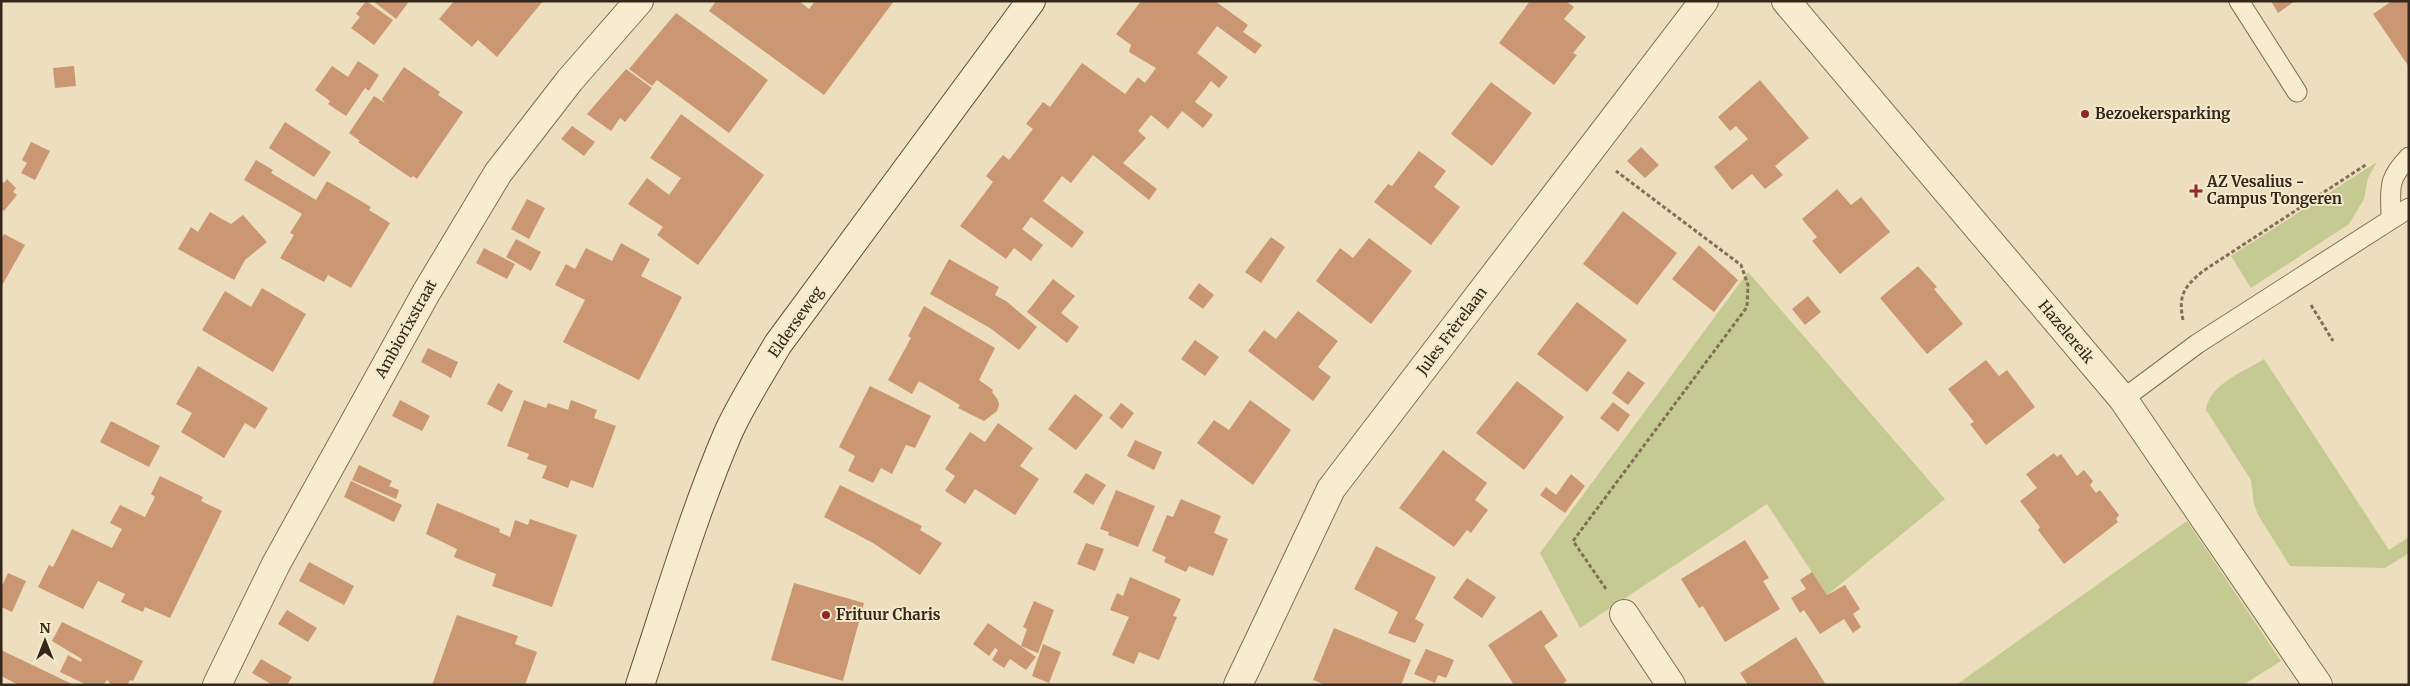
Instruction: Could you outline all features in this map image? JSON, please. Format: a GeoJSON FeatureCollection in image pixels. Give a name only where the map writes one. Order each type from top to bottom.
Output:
{"type":"FeatureCollection","features":[{"type":"Feature","properties":{"kind":"street","name":"Ambiorixstraat"},"geometry":{"type":"LineString","coordinates":[[216,685],[276,564],[426,293],[498,173],[570,80],[639,1]]}},
{"type":"Feature","properties":{"kind":"street","name":"Elderseweg"},"geometry":{"type":"LineString","coordinates":[[640,685],[689,536],[728,433],[752,388],[778,344],[1031,1]]}},
{"type":"Feature","properties":{"kind":"street","name":"Jules Frèrelaan"},"geometry":{"type":"LineString","coordinates":[[1238,685],[1331,489],[1704,1]]}},
{"type":"Feature","properties":{"kind":"street","name":"Hazelereik"},"geometry":{"type":"LineString","coordinates":[[1786,1],[2123,399],[2318,685]]}},
{"type":"Feature","properties":{"kind":"street"},"geometry":{"type":"LineString","coordinates":[[1624,614],[1671,685]]}},
{"type":"Feature","properties":{"kind":"lane"},"geometry":{"type":"LineString","coordinates":[[2239,1],[2297,92]]}},
{"type":"Feature","properties":{"kind":"lane"},"geometry":{"type":"LineString","coordinates":[[2391,219],[2390,187],[2395,171],[2409,157]]}},
{"type":"Feature","properties":{"kind":"lane"},"geometry":{"type":"LineString","coordinates":[[2123,399],[2197,344],[2409,208]]}},
{"type":"Feature","properties":{"kind":"path"},"geometry":{"type":"LineString","coordinates":[[1590,150],[1740,265],[1748,285],[1747,307],[1574,541],[1624,614]]}},
{"type":"Feature","properties":{"kind":"path"},"geometry":{"type":"LineString","coordinates":[[2197,344],[2183,319],[2181,298],[2187,285],[2203,271],[2368,164]]}},
{"type":"Feature","properties":{"kind":"path"},"geometry":{"type":"LineString","coordinates":[[2296,281],[2333,341]]}},
{"type":"Feature","properties":{"kind":"green space"},"geometry":{"type":"Polygon","coordinates":[[[2377,162],[2368,178],[2364,199],[2349,224],[2251,288],[2231,256],[2377,162]]]}},
{"type":"Feature","properties":{"kind":"green space"},"geometry":{"type":"Polygon","coordinates":[[[1748,272],[1945,499],[1827,595],[1767,504],[1580,628],[1540,553],[1748,272]]]}},
{"type":"Feature","properties":{"kind":"green space"},"geometry":{"type":"Polygon","coordinates":[[[2264,359],[2389,550],[2409,537],[2409,553],[2385,568],[2290,566],[2258,515],[2254,504],[2251,480],[2206,410],[2209,401],[2220,386],[2264,359]]]}},
{"type":"Feature","properties":{"kind":"green space"},"geometry":{"type":"Polygon","coordinates":[[[2187,521],[2281,661],[2243,685],[1956,685],[2187,521]]]}},
{"type":"Feature","properties":{"kind":"building"},"geometry":{"type":"Polygon","coordinates":[[[366,1],[393,20],[374,45],[351,28],[360,17],[356,14],[366,1]]]}},
{"type":"Feature","properties":{"kind":"building"},"geometry":{"type":"Polygon","coordinates":[[[373,1],[406,1],[408,3],[396,19],[373,1]]]}},
{"type":"Feature","properties":{"kind":"building"},"geometry":{"type":"Polygon","coordinates":[[[454,1],[543,1],[497,57],[478,40],[472,47],[439,19],[454,1]]]}},
{"type":"Feature","properties":{"kind":"building"},"geometry":{"type":"Polygon","coordinates":[[[716,1],[799,1],[809,9],[815,1],[894,1],[824,95],[709,11],[716,1]]]}},
{"type":"Feature","properties":{"kind":"building"},"geometry":{"type":"Polygon","coordinates":[[[1141,1],[1215,1],[1248,25],[1243,32],[1262,45],[1255,54],[1217,26],[1197,53],[1228,77],[1219,88],[1211,81],[1195,102],[1213,115],[1203,128],[1182,111],[1168,129],[1151,115],[1138,131],[1146,138],[1123,163],[1157,189],[1149,200],[1093,155],[1071,183],[1062,176],[1043,201],[1084,232],[1072,248],[1031,217],[1022,229],[1043,245],[1031,261],[1014,248],[1006,259],[960,226],[993,182],[986,176],[1003,155],[1009,160],[1033,129],[1026,124],[1043,102],[1050,107],[1082,63],[1125,94],[1138,77],[1145,83],[1156,68],[1129,52],[1131,45],[1116,34],[1141,1]]]}},
{"type":"Feature","properties":{"kind":"building"},"geometry":{"type":"Polygon","coordinates":[[[1530,1],[1566,1],[1574,7],[1564,19],[1586,37],[1573,53],[1577,55],[1554,85],[1499,43],[1530,1]]]}},
{"type":"Feature","properties":{"kind":"building"},"geometry":{"type":"Polygon","coordinates":[[[2271,1],[2295,1],[2278,13],[2271,1]]]}},
{"type":"Feature","properties":{"kind":"building"},"geometry":{"type":"Polygon","coordinates":[[[2392,1],[2409,1],[2409,67],[2373,14],[2392,1]]]}},
{"type":"Feature","properties":{"kind":"building"},"geometry":{"type":"Polygon","coordinates":[[[676,13],[768,80],[729,133],[657,80],[652,86],[629,69],[676,13]]]}},
{"type":"Feature","properties":{"kind":"building"},"geometry":{"type":"Polygon","coordinates":[[[358,61],[379,75],[369,91],[365,88],[346,116],[328,104],[330,101],[315,90],[332,66],[348,77],[358,61]]]}},
{"type":"Feature","properties":{"kind":"building"},"geometry":{"type":"Polygon","coordinates":[[[74,66],[76,86],[55,88],[53,68],[74,66]]]}},
{"type":"Feature","properties":{"kind":"building"},"geometry":{"type":"Polygon","coordinates":[[[404,67],[440,92],[438,95],[463,112],[417,179],[413,176],[411,178],[358,142],[360,141],[349,133],[374,96],[385,103],[382,99],[404,67]]]}},
{"type":"Feature","properties":{"kind":"building"},"geometry":{"type":"Polygon","coordinates":[[[626,69],[652,88],[625,122],[620,118],[611,131],[587,114],[626,69]]]}},
{"type":"Feature","properties":{"kind":"building"},"geometry":{"type":"Polygon","coordinates":[[[1760,80],[1809,138],[1775,166],[1783,175],[1765,189],[1752,174],[1732,190],[1714,167],[1748,139],[1736,126],[1730,131],[1718,117],[1760,80]]]}},
{"type":"Feature","properties":{"kind":"building"},"geometry":{"type":"Polygon","coordinates":[[[1491,82],[1532,113],[1492,166],[1451,134],[1491,82]]]}},
{"type":"Feature","properties":{"kind":"building"},"geometry":{"type":"Polygon","coordinates":[[[681,114],[764,175],[698,265],[657,235],[663,227],[628,204],[647,178],[669,195],[681,178],[650,158],[681,114]]]}},
{"type":"Feature","properties":{"kind":"building"},"geometry":{"type":"Polygon","coordinates":[[[285,122],[331,152],[314,177],[269,148],[285,122]]]}},
{"type":"Feature","properties":{"kind":"building"},"geometry":{"type":"Polygon","coordinates":[[[572,126],[595,142],[584,156],[561,139],[572,126]]]}},
{"type":"Feature","properties":{"kind":"building"},"geometry":{"type":"Polygon","coordinates":[[[31,142],[50,151],[35,180],[21,173],[27,163],[22,160],[31,142]]]}},
{"type":"Feature","properties":{"kind":"building"},"geometry":{"type":"Polygon","coordinates":[[[1641,147],[1659,165],[1645,178],[1627,161],[1641,147]]]}},
{"type":"Feature","properties":{"kind":"building"},"geometry":{"type":"Polygon","coordinates":[[[1419,151],[1446,171],[1434,187],[1460,207],[1431,245],[1374,202],[1388,184],[1392,186],[1419,151]]]}},
{"type":"Feature","properties":{"kind":"building"},"geometry":{"type":"Polygon","coordinates":[[[256,160],[273,170],[271,173],[316,200],[327,181],[371,207],[369,210],[390,223],[351,288],[328,275],[324,282],[280,258],[294,235],[290,233],[302,214],[244,180],[256,160]]]}},
{"type":"Feature","properties":{"kind":"building"},"geometry":{"type":"Polygon","coordinates":[[[7,179],[16,188],[13,192],[17,195],[4,211],[1,209],[1,180],[4,183],[7,179]]]}},
{"type":"Feature","properties":{"kind":"building"},"geometry":{"type":"Polygon","coordinates":[[[1837,189],[1851,205],[1861,197],[1890,232],[1840,274],[1812,241],[1817,237],[1802,219],[1837,189]]]}},
{"type":"Feature","properties":{"kind":"building"},"geometry":{"type":"Polygon","coordinates":[[[527,199],[545,208],[529,239],[511,229],[527,199]]]}},
{"type":"Feature","properties":{"kind":"building"},"geometry":{"type":"Polygon","coordinates":[[[1623,211],[1677,253],[1637,305],[1583,264],[1623,211]]]}},
{"type":"Feature","properties":{"kind":"building"},"geometry":{"type":"Polygon","coordinates":[[[210,212],[231,224],[243,215],[267,242],[245,260],[234,280],[178,249],[191,227],[198,232],[210,212]]]}},
{"type":"Feature","properties":{"kind":"building"},"geometry":{"type":"Polygon","coordinates":[[[4,234],[25,245],[1,287],[1,240],[4,234]]]}},
{"type":"Feature","properties":{"kind":"building"},"geometry":{"type":"Polygon","coordinates":[[[1271,237],[1285,247],[1261,283],[1245,272],[1271,237]]]}},
{"type":"Feature","properties":{"kind":"building"},"geometry":{"type":"Polygon","coordinates":[[[1369,238],[1412,271],[1371,324],[1316,281],[1340,248],[1353,258],[1369,238]]]}},
{"type":"Feature","properties":{"kind":"building"},"geometry":{"type":"Polygon","coordinates":[[[516,239],[541,252],[531,271],[506,257],[516,239]]]}},
{"type":"Feature","properties":{"kind":"building"},"geometry":{"type":"Polygon","coordinates":[[[621,243],[650,259],[641,276],[682,297],[639,380],[563,342],[585,300],[555,285],[566,264],[575,269],[586,248],[612,261],[621,243]]]}},
{"type":"Feature","properties":{"kind":"building"},"geometry":{"type":"Polygon","coordinates":[[[1699,245],[1738,280],[1714,312],[1672,279],[1699,245]]]}},
{"type":"Feature","properties":{"kind":"building"},"geometry":{"type":"Polygon","coordinates":[[[484,248],[515,264],[507,279],[476,263],[484,248]]]}},
{"type":"Feature","properties":{"kind":"building"},"geometry":{"type":"Polygon","coordinates":[[[949,259],[999,287],[995,295],[1006,301],[1037,327],[1019,350],[990,328],[930,294],[949,259]]]}},
{"type":"Feature","properties":{"kind":"building"},"geometry":{"type":"Polygon","coordinates":[[[1918,266],[1937,287],[1934,289],[1963,324],[1927,354],[1880,298],[1918,266]]]}},
{"type":"Feature","properties":{"kind":"building"},"geometry":{"type":"Polygon","coordinates":[[[1053,279],[1075,296],[1061,313],[1079,327],[1067,343],[1027,312],[1053,279]]]}},
{"type":"Feature","properties":{"kind":"building"},"geometry":{"type":"Polygon","coordinates":[[[1199,283],[1214,295],[1203,309],[1188,298],[1199,283]]]}},
{"type":"Feature","properties":{"kind":"building"},"geometry":{"type":"Polygon","coordinates":[[[262,288],[306,314],[273,372],[202,330],[225,291],[251,307],[262,288]]]}},
{"type":"Feature","properties":{"kind":"building"},"geometry":{"type":"Polygon","coordinates":[[[1808,296],[1821,312],[1805,325],[1792,309],[1808,296]]]}},
{"type":"Feature","properties":{"kind":"building"},"geometry":{"type":"Polygon","coordinates":[[[1577,302],[1627,340],[1587,392],[1537,354],[1577,302]]]}},
{"type":"Feature","properties":{"kind":"building"},"geometry":{"type":"Polygon","coordinates":[[[924,306],[995,348],[979,380],[993,390],[992,392],[999,405],[997,411],[984,421],[958,408],[960,405],[919,381],[912,394],[888,380],[911,338],[908,336],[924,306]]]}},
{"type":"Feature","properties":{"kind":"building"},"geometry":{"type":"Polygon","coordinates":[[[1298,311],[1338,341],[1318,367],[1331,377],[1313,401],[1248,351],[1264,330],[1276,339],[1298,311]]]}},
{"type":"Feature","properties":{"kind":"building"},"geometry":{"type":"Polygon","coordinates":[[[1195,340],[1219,357],[1205,376],[1181,359],[1195,340]]]}},
{"type":"Feature","properties":{"kind":"building"},"geometry":{"type":"Polygon","coordinates":[[[428,348],[458,362],[451,378],[421,362],[428,348]]]}},
{"type":"Feature","properties":{"kind":"building"},"geometry":{"type":"Polygon","coordinates":[[[1986,360],[1999,376],[2007,370],[2035,407],[1986,445],[1970,424],[1974,422],[1948,389],[1986,360]]]}},
{"type":"Feature","properties":{"kind":"building"},"geometry":{"type":"Polygon","coordinates":[[[198,366],[268,408],[255,429],[245,423],[224,458],[181,432],[192,413],[176,404],[198,366]]]}},
{"type":"Feature","properties":{"kind":"building"},"geometry":{"type":"Polygon","coordinates":[[[1628,371],[1645,383],[1628,405],[1612,393],[1628,371]]]}},
{"type":"Feature","properties":{"kind":"building"},"geometry":{"type":"Polygon","coordinates":[[[1517,381],[1564,417],[1524,470],[1476,433],[1517,381]]]}},
{"type":"Feature","properties":{"kind":"building"},"geometry":{"type":"Polygon","coordinates":[[[498,383],[513,391],[502,412],[487,404],[498,383]]]}},
{"type":"Feature","properties":{"kind":"building"},"geometry":{"type":"Polygon","coordinates":[[[870,386],[931,416],[915,448],[906,445],[892,474],[881,468],[873,483],[848,471],[855,456],[839,447],[870,386]]]}},
{"type":"Feature","properties":{"kind":"building"},"geometry":{"type":"Polygon","coordinates":[[[1075,394],[1103,415],[1076,450],[1048,429],[1075,394]]]}},
{"type":"Feature","properties":{"kind":"building"},"geometry":{"type":"Polygon","coordinates":[[[400,400],[430,416],[422,431],[392,416],[400,400]]]}},
{"type":"Feature","properties":{"kind":"building"},"geometry":{"type":"Polygon","coordinates":[[[524,400],[546,408],[548,403],[568,410],[571,400],[597,410],[594,418],[616,426],[593,488],[571,480],[568,488],[542,478],[547,466],[527,459],[529,454],[507,446],[524,400]]]}},
{"type":"Feature","properties":{"kind":"building"},"geometry":{"type":"Polygon","coordinates":[[[1250,400],[1291,430],[1253,485],[1197,443],[1214,420],[1229,430],[1250,400]]]}},
{"type":"Feature","properties":{"kind":"building"},"geometry":{"type":"Polygon","coordinates":[[[1613,402],[1630,415],[1618,432],[1600,418],[1613,402]]]}},
{"type":"Feature","properties":{"kind":"building"},"geometry":{"type":"Polygon","coordinates":[[[1121,403],[1134,413],[1122,429],[1109,418],[1121,403]]]}},
{"type":"Feature","properties":{"kind":"building"},"geometry":{"type":"Polygon","coordinates":[[[111,421],[160,446],[149,467],[100,442],[111,421]]]}},
{"type":"Feature","properties":{"kind":"building"},"geometry":{"type":"Polygon","coordinates":[[[998,423],[1033,448],[1020,466],[1039,479],[1015,515],[975,489],[965,504],[945,491],[955,476],[945,469],[970,432],[985,442],[998,423]]]}},
{"type":"Feature","properties":{"kind":"building"},"geometry":{"type":"Polygon","coordinates":[[[1135,440],[1162,452],[1154,470],[1127,456],[1135,440]]]}},
{"type":"Feature","properties":{"kind":"building"},"geometry":{"type":"Polygon","coordinates":[[[1443,450],[1487,483],[1475,500],[1488,510],[1471,533],[1467,530],[1454,547],[1399,508],[1443,450]]]}},
{"type":"Feature","properties":{"kind":"building"},"geometry":{"type":"Polygon","coordinates":[[[2054,453],[2057,457],[2061,454],[2077,476],[2084,470],[2093,481],[2090,485],[2096,493],[2100,490],[2119,515],[2116,519],[2118,522],[2064,564],[2038,530],[2040,527],[2020,501],[2037,488],[2026,474],[2054,453]]]}},
{"type":"Feature","properties":{"kind":"building"},"geometry":{"type":"Polygon","coordinates":[[[359,465],[392,481],[389,486],[399,490],[396,499],[352,480],[359,465]]]}},
{"type":"Feature","properties":{"kind":"building"},"geometry":{"type":"Polygon","coordinates":[[[1086,473],[1106,485],[1093,505],[1073,492],[1086,473]]]}},
{"type":"Feature","properties":{"kind":"building"},"geometry":{"type":"Polygon","coordinates":[[[1571,474],[1585,486],[1565,513],[1540,495],[1546,487],[1556,495],[1571,474]]]}},
{"type":"Feature","properties":{"kind":"building"},"geometry":{"type":"Polygon","coordinates":[[[160,476],[203,497],[201,501],[222,511],[170,618],[145,607],[143,612],[121,602],[125,594],[98,581],[83,609],[38,587],[49,565],[53,567],[72,529],[112,548],[122,529],[110,523],[120,505],[145,517],[155,497],[151,494],[160,476]]]}},
{"type":"Feature","properties":{"kind":"building"},"geometry":{"type":"Polygon","coordinates":[[[351,481],[402,505],[394,522],[344,497],[351,481]]]}},
{"type":"Feature","properties":{"kind":"building"},"geometry":{"type":"Polygon","coordinates":[[[840,485],[922,526],[920,530],[942,543],[920,575],[873,543],[824,517],[840,485]]]}},
{"type":"Feature","properties":{"kind":"building"},"geometry":{"type":"Polygon","coordinates":[[[1116,490],[1155,506],[1138,547],[1108,535],[1109,532],[1100,529],[1116,490]]]}},
{"type":"Feature","properties":{"kind":"building"},"geometry":{"type":"Polygon","coordinates":[[[1181,499],[1221,516],[1214,533],[1228,539],[1213,576],[1189,566],[1186,572],[1164,562],[1166,557],[1152,551],[1167,515],[1173,517],[1181,499]]]}},
{"type":"Feature","properties":{"kind":"building"},"geometry":{"type":"Polygon","coordinates":[[[437,503],[500,529],[499,532],[510,537],[515,520],[528,525],[530,519],[577,535],[552,607],[492,586],[496,574],[454,557],[457,549],[426,534],[437,503]]]}},
{"type":"Feature","properties":{"kind":"building"},"geometry":{"type":"Polygon","coordinates":[[[1745,540],[1769,578],[1763,581],[1780,609],[1725,642],[1703,606],[1699,608],[1681,579],[1745,540]]]}},
{"type":"Feature","properties":{"kind":"building"},"geometry":{"type":"Polygon","coordinates":[[[1086,543],[1104,549],[1095,571],[1077,564],[1086,543]]]}},
{"type":"Feature","properties":{"kind":"building"},"geometry":{"type":"Polygon","coordinates":[[[1376,546],[1436,577],[1415,619],[1424,624],[1415,643],[1388,633],[1398,612],[1354,589],[1376,546]]]}},
{"type":"Feature","properties":{"kind":"building"},"geometry":{"type":"Polygon","coordinates":[[[309,562],[354,586],[344,605],[299,581],[309,562]]]}},
{"type":"Feature","properties":{"kind":"building"},"geometry":{"type":"Polygon","coordinates":[[[1812,572],[1827,595],[1845,585],[1860,609],[1853,614],[1861,627],[1853,633],[1844,619],[1820,634],[1804,610],[1800,613],[1791,598],[1806,589],[1800,580],[1812,572]]]}},
{"type":"Feature","properties":{"kind":"building"},"geometry":{"type":"Polygon","coordinates":[[[8,573],[26,581],[12,612],[1,607],[1,588],[8,573]]]}},
{"type":"Feature","properties":{"kind":"building"},"geometry":{"type":"Polygon","coordinates":[[[1130,577],[1181,599],[1173,616],[1177,617],[1159,660],[1139,652],[1134,664],[1112,655],[1129,617],[1110,610],[1117,593],[1123,596],[1130,577]]]}},
{"type":"Feature","properties":{"kind":"building"},"geometry":{"type":"Polygon","coordinates":[[[1467,578],[1496,597],[1482,618],[1453,598],[1467,578]]]}},
{"type":"Feature","properties":{"kind":"building"},"geometry":{"type":"Polygon","coordinates":[[[794,583],[864,603],[843,681],[771,660],[794,583]]]}},
{"type":"Feature","properties":{"kind":"building"},"geometry":{"type":"Polygon","coordinates":[[[1034,601],[1054,610],[1038,653],[1021,646],[1027,629],[1023,627],[1034,601]]]}},
{"type":"Feature","properties":{"kind":"building"},"geometry":{"type":"Polygon","coordinates":[[[287,610],[317,628],[308,642],[278,624],[287,610]]]}},
{"type":"Feature","properties":{"kind":"building"},"geometry":{"type":"Polygon","coordinates":[[[1541,610],[1558,636],[1544,646],[1567,681],[1561,685],[1514,685],[1488,645],[1541,610]]]}},
{"type":"Feature","properties":{"kind":"building"},"geometry":{"type":"Polygon","coordinates":[[[457,615],[518,636],[515,644],[537,652],[525,685],[432,685],[457,615]]]}},
{"type":"Feature","properties":{"kind":"building"},"geometry":{"type":"Polygon","coordinates":[[[62,622],[143,661],[133,681],[130,680],[127,685],[112,685],[107,680],[103,685],[87,685],[60,672],[68,655],[81,662],[82,659],[52,641],[62,622]]]}},
{"type":"Feature","properties":{"kind":"building"},"geometry":{"type":"Polygon","coordinates":[[[988,623],[1036,657],[1026,670],[1010,659],[1004,668],[992,660],[998,650],[995,648],[989,656],[973,644],[988,623]]]}},
{"type":"Feature","properties":{"kind":"building"},"geometry":{"type":"Polygon","coordinates":[[[1334,628],[1411,660],[1401,685],[1326,685],[1313,680],[1334,628]]]}},
{"type":"Feature","properties":{"kind":"building"},"geometry":{"type":"Polygon","coordinates":[[[1796,637],[1826,685],[1748,685],[1740,673],[1796,637]]]}},
{"type":"Feature","properties":{"kind":"building"},"geometry":{"type":"Polygon","coordinates":[[[1043,644],[1061,652],[1049,683],[1032,676],[1043,644]]]}},
{"type":"Feature","properties":{"kind":"building"},"geometry":{"type":"Polygon","coordinates":[[[1426,649],[1454,660],[1446,678],[1438,675],[1435,683],[1414,674],[1426,649]]]}},
{"type":"Feature","properties":{"kind":"building"},"geometry":{"type":"Polygon","coordinates":[[[1,650],[74,685],[19,685],[1,676],[1,650]]]}},
{"type":"Feature","properties":{"kind":"building"},"geometry":{"type":"Polygon","coordinates":[[[261,659],[292,677],[287,685],[273,685],[252,673],[261,659]]]}},
{"type":"Feature","properties":{"kind":"place","name":"Bezoekersparking"},"geometry":{"type":"Point","coordinates":[2085,114]}},
{"type":"Feature","properties":{"kind":"place","name":"AZ Vesalius - Campus Tongeren"},"geometry":{"type":"Point","coordinates":[2196,191]}},
{"type":"Feature","properties":{"kind":"place","name":"Frituur Charis"},"geometry":{"type":"Point","coordinates":[826,615]}}]}
